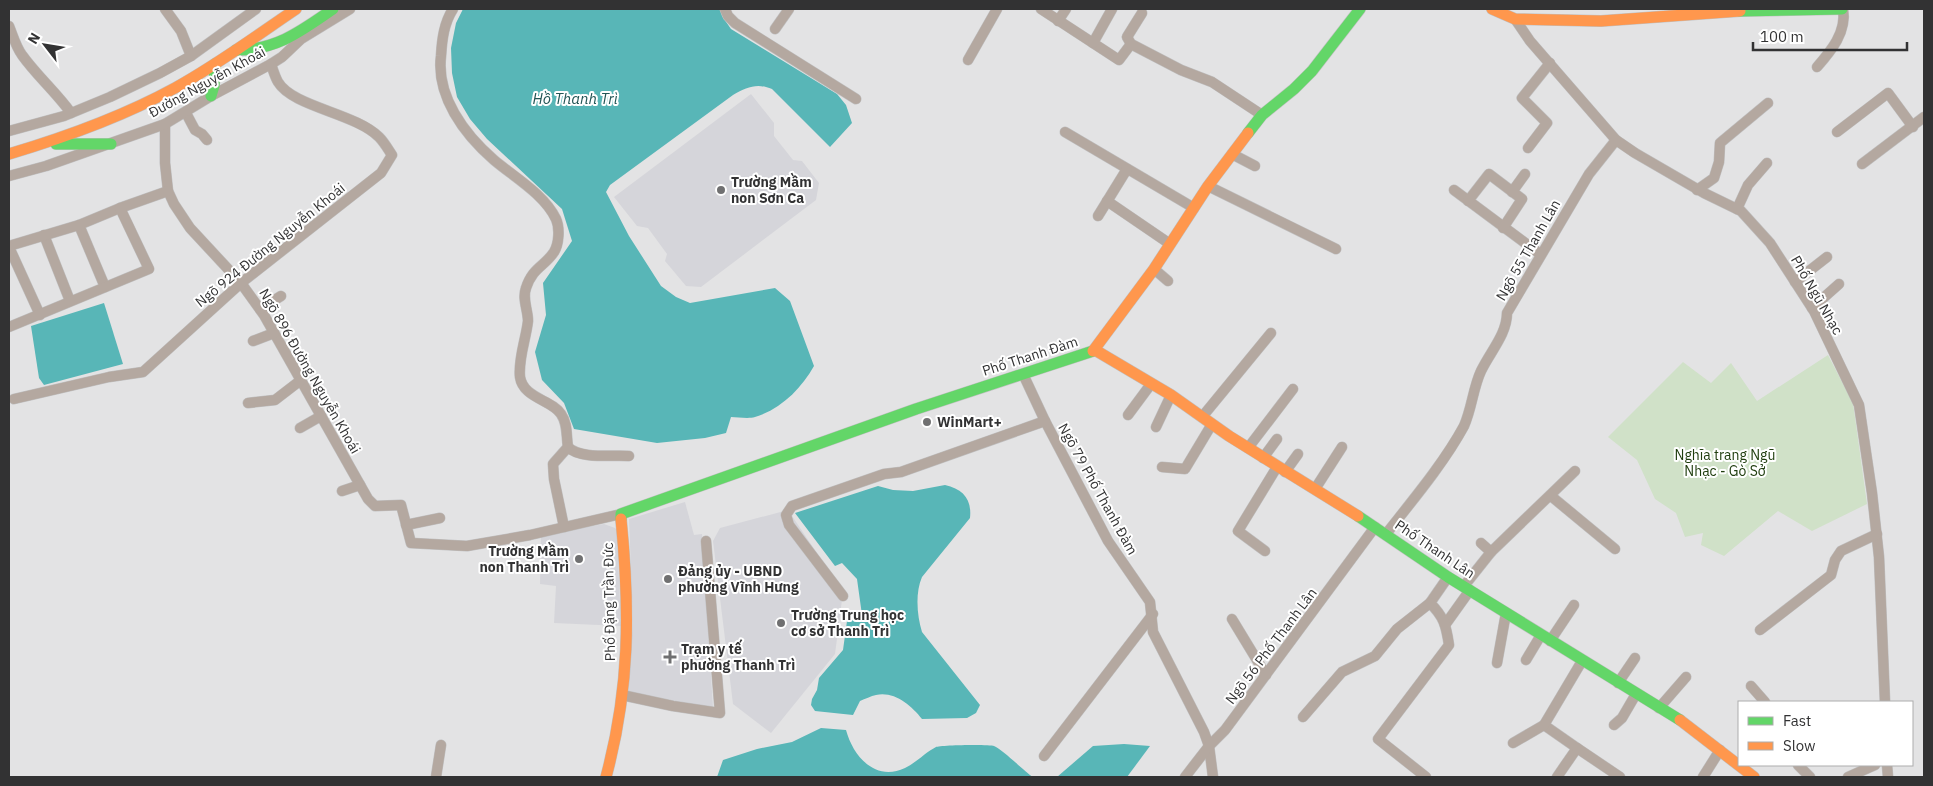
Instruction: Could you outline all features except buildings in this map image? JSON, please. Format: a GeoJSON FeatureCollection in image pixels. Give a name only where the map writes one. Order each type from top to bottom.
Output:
{"type":"FeatureCollection","features":[{"type":"Feature","properties":{"kind":"street"},"geometry":{"type":"LineString","coordinates":[[164,9],[181,32],[191,56]]}},
{"type":"Feature","properties":{"kind":"street"},"geometry":{"type":"LineString","coordinates":[[9,131],[71,113],[110,97],[191,56],[256,9]]}},
{"type":"Feature","properties":{"kind":"street","name":"Đường Nguyễn Khoái"},"geometry":{"type":"LineString","coordinates":[[9,154],[45,144],[103,123],[148,102],[215,64],[296,9]]}},
{"type":"Feature","properties":{"kind":"street","name":"Đường Nguyễn Khoái"},"geometry":{"type":"LineString","coordinates":[[9,176],[46,166],[165,124],[282,57],[298,38],[333,9]]}},
{"type":"Feature","properties":{"kind":"street","name":"Đường Nguyễn Khoái"},"geometry":{"type":"LineString","coordinates":[[236,50],[253,50],[298,38],[350,9]]}},
{"type":"Feature","properties":{"kind":"street"},"geometry":{"type":"LineString","coordinates":[[453,9],[443,37],[440,67],[444,92],[451,107],[467,132],[493,159],[529,186],[556,219],[558,229],[554,252],[535,270],[524,297],[528,321],[523,341],[520,379],[526,389],[558,410],[563,416],[566,426],[568,447],[553,464],[554,479],[564,526]]}},
{"type":"Feature","properties":{"kind":"street"},"geometry":{"type":"LineString","coordinates":[[725,9],[728,16],[736,23],[856,99]]}},
{"type":"Feature","properties":{"kind":"street"},"geometry":{"type":"LineString","coordinates":[[775,29],[789,9]]}},
{"type":"Feature","properties":{"kind":"street"},"geometry":{"type":"LineString","coordinates":[[968,60],[997,9]]}},
{"type":"Feature","properties":{"kind":"street"},"geometry":{"type":"LineString","coordinates":[[1041,9],[1119,60],[1132,44]]}},
{"type":"Feature","properties":{"kind":"street"},"geometry":{"type":"LineString","coordinates":[[1058,21],[1066,9]]}},
{"type":"Feature","properties":{"kind":"street"},"geometry":{"type":"LineString","coordinates":[[1093,43],[1112,9]]}},
{"type":"Feature","properties":{"kind":"street","name":"Phố Thanh Đàm"},"geometry":{"type":"LineString","coordinates":[[621,514],[916,409],[1096,350],[1124,307],[1154,270],[1208,186],[1232,154],[1262,116],[1312,71],[1360,9]]}},
{"type":"Feature","properties":{"kind":"street"},"geometry":{"type":"LineString","coordinates":[[1492,9],[1515,19],[1601,21],[1759,10],[1843,9],[1844,16],[1841,30],[1833,49],[1817,67]]}},
{"type":"Feature","properties":{"kind":"street"},"geometry":{"type":"LineString","coordinates":[[1142,13],[1127,37],[1132,44],[1182,70],[1212,82],[1262,116]]}},
{"type":"Feature","properties":{"kind":"street","name":"Phố Ngũ Nhạc"},"geometry":{"type":"LineString","coordinates":[[1515,19],[1530,41],[1616,140],[1697,190],[1741,211],[1770,243],[1812,308],[1858,405],[1877,534],[1885,701]]}},
{"type":"Feature","properties":{"kind":"street"},"geometry":{"type":"LineString","coordinates":[[9,26],[21,53],[38,75],[58,95],[71,113]]}},
{"type":"Feature","properties":{"kind":"street"},"geometry":{"type":"LineString","coordinates":[[1528,148],[1547,123],[1522,98],[1550,63]]}},
{"type":"Feature","properties":{"kind":"street"},"geometry":{"type":"LineString","coordinates":[[211,96],[214,86],[215,64]]}},
{"type":"Feature","properties":{"kind":"street","name":"Ngõ 924 Đường Nguyễn Khoái"},"geometry":{"type":"LineString","coordinates":[[14,399],[109,377],[143,372],[241,283],[381,173],[392,155],[379,137],[361,124],[292,95],[279,83],[271,64]]}},
{"type":"Feature","properties":{"kind":"street"},"geometry":{"type":"LineString","coordinates":[[1837,132],[1888,93],[1913,127]]}},
{"type":"Feature","properties":{"kind":"street"},"geometry":{"type":"LineString","coordinates":[[1697,190],[1714,178],[1720,143],[1768,104]]}},
{"type":"Feature","properties":{"kind":"street"},"geometry":{"type":"LineString","coordinates":[[186,112],[195,130],[202,134],[206,140]]}},
{"type":"Feature","properties":{"kind":"street"},"geometry":{"type":"LineString","coordinates":[[1862,164],[1924,117]]}},
{"type":"Feature","properties":{"kind":"street","name":"Ngõ 896 Đường Nguyễn Khoái"},"geometry":{"type":"LineString","coordinates":[[165,124],[164,146],[168,191],[174,204],[190,228],[241,283],[260,309],[360,484],[375,506],[401,505],[406,525]]}},
{"type":"Feature","properties":{"kind":"street"},"geometry":{"type":"LineString","coordinates":[[1065,132],[1194,208]]}},
{"type":"Feature","properties":{"kind":"street","name":"Ngõ 55 Thanh Lân"},"geometry":{"type":"LineString","coordinates":[[1386,534],[1423,487],[1464,426],[1480,373],[1501,336],[1507,322],[1507,313],[1540,254],[1589,174],[1616,140]]}},
{"type":"Feature","properties":{"kind":"street"},"geometry":{"type":"LineString","coordinates":[[45,144],[111,144]]}},
{"type":"Feature","properties":{"kind":"street"},"geometry":{"type":"LineString","coordinates":[[1232,154],[1254,166]]}},
{"type":"Feature","properties":{"kind":"street"},"geometry":{"type":"LineString","coordinates":[[1737,209],[1748,185],[1767,164]]}},
{"type":"Feature","properties":{"kind":"street"},"geometry":{"type":"LineString","coordinates":[[1098,216],[1127,168]]}},
{"type":"Feature","properties":{"kind":"street"},"geometry":{"type":"LineString","coordinates":[[1468,201],[1489,174],[1522,199],[1503,228]]}},
{"type":"Feature","properties":{"kind":"street"},"geometry":{"type":"LineString","coordinates":[[1512,192],[1525,174]]}},
{"type":"Feature","properties":{"kind":"street"},"geometry":{"type":"LineString","coordinates":[[1208,186],[1336,248]]}},
{"type":"Feature","properties":{"kind":"street"},"geometry":{"type":"LineString","coordinates":[[1454,190],[1540,254]]}},
{"type":"Feature","properties":{"kind":"street"},"geometry":{"type":"LineString","coordinates":[[40,314],[9,247],[79,225],[168,191]]}},
{"type":"Feature","properties":{"kind":"street"},"geometry":{"type":"LineString","coordinates":[[1107,201],[1170,244]]}},
{"type":"Feature","properties":{"kind":"street"},"geometry":{"type":"LineString","coordinates":[[9,326],[149,269],[120,208]]}},
{"type":"Feature","properties":{"kind":"street"},"geometry":{"type":"LineString","coordinates":[[79,225],[105,287]]}},
{"type":"Feature","properties":{"kind":"street"},"geometry":{"type":"LineString","coordinates":[[44,235],[70,302]]}},
{"type":"Feature","properties":{"kind":"street"},"geometry":{"type":"LineString","coordinates":[[1795,282],[1827,257]]}},
{"type":"Feature","properties":{"kind":"street"},"geometry":{"type":"LineString","coordinates":[[1154,270],[1168,281]]}},
{"type":"Feature","properties":{"kind":"street"},"geometry":{"type":"LineString","coordinates":[[1812,308],[1839,284]]}},
{"type":"Feature","properties":{"kind":"street"},"geometry":{"type":"LineString","coordinates":[[260,309],[281,296]]}},
{"type":"Feature","properties":{"kind":"street"},"geometry":{"type":"LineString","coordinates":[[253,341],[274,333]]}},
{"type":"Feature","properties":{"kind":"street"},"geometry":{"type":"LineString","coordinates":[[1202,416],[1271,333]]}},
{"type":"Feature","properties":{"kind":"street","name":"Phố Thanh Lân"},"geometry":{"type":"LineString","coordinates":[[1096,350],[1171,395],[1263,458],[1386,534],[1448,577],[1688,725],[1738,764]]}},
{"type":"Feature","properties":{"kind":"street","name":"Ngõ 79 Phố Thanh Đàm"},"geometry":{"type":"LineString","coordinates":[[1023,374],[1045,421],[1108,541],[1150,602],[1153,632],[1204,732],[1209,746],[1213,777]]}},
{"type":"Feature","properties":{"kind":"street"},"geometry":{"type":"LineString","coordinates":[[248,403],[275,400],[301,380]]}},
{"type":"Feature","properties":{"kind":"street"},"geometry":{"type":"LineString","coordinates":[[1128,415],[1151,384]]}},
{"type":"Feature","properties":{"kind":"street"},"geometry":{"type":"LineString","coordinates":[[1248,448],[1293,389]]}},
{"type":"Feature","properties":{"kind":"street"},"geometry":{"type":"LineString","coordinates":[[1156,427],[1171,395]]}},
{"type":"Feature","properties":{"kind":"street"},"geometry":{"type":"LineString","coordinates":[[300,428],[321,416]]}},
{"type":"Feature","properties":{"kind":"street"},"geometry":{"type":"LineString","coordinates":[[843,596],[789,525],[786,515],[792,506],[884,474],[901,472],[1045,421]]}},
{"type":"Feature","properties":{"kind":"street"},"geometry":{"type":"LineString","coordinates":[[1162,467],[1185,468],[1212,424]]}},
{"type":"Feature","properties":{"kind":"street"},"geometry":{"type":"LineString","coordinates":[[1263,458],[1277,439]]}},
{"type":"Feature","properties":{"kind":"street"},"geometry":{"type":"LineString","coordinates":[[568,447],[579,454],[629,456]]}},
{"type":"Feature","properties":{"kind":"street"},"geometry":{"type":"LineString","coordinates":[[1315,489],[1342,447]]}},
{"type":"Feature","properties":{"kind":"street"},"geometry":{"type":"LineString","coordinates":[[1265,551],[1238,531],[1281,469],[1298,454]]}},
{"type":"Feature","properties":{"kind":"street"},"geometry":{"type":"LineString","coordinates":[[1446,625],[1467,588],[1491,552],[1575,472]]}},
{"type":"Feature","properties":{"kind":"street"},"geometry":{"type":"LineString","coordinates":[[342,491],[360,484]]}},
{"type":"Feature","properties":{"kind":"street"},"geometry":{"type":"LineString","coordinates":[[1551,496],[1615,549]]}},
{"type":"Feature","properties":{"kind":"street"},"geometry":{"type":"LineString","coordinates":[[440,518],[406,525],[411,543],[467,546],[621,514]]}},
{"type":"Feature","properties":{"kind":"street","name":"Phố Đặng Trần Đức"},"geometry":{"type":"LineString","coordinates":[[606,777],[619,720],[627,648],[626,577],[621,514]]}},
{"type":"Feature","properties":{"kind":"street","name":"Ngõ 56 Phố Thanh Lân"},"geometry":{"type":"LineString","coordinates":[[1185,777],[1209,746],[1225,730],[1375,527]]}},
{"type":"Feature","properties":{"kind":"street"},"geometry":{"type":"LineString","coordinates":[[1760,630],[1831,575],[1835,560],[1841,550],[1877,534]]}},
{"type":"Feature","properties":{"kind":"street"},"geometry":{"type":"LineString","coordinates":[[622,695],[673,706],[720,713],[706,541]]}},
{"type":"Feature","properties":{"kind":"street"},"geometry":{"type":"LineString","coordinates":[[1481,543],[1491,552]]}},
{"type":"Feature","properties":{"kind":"street"},"geometry":{"type":"LineString","coordinates":[[1303,717],[1342,672],[1375,656],[1397,629],[1430,603],[1448,577]]}},
{"type":"Feature","properties":{"kind":"street"},"geometry":{"type":"LineString","coordinates":[[1426,777],[1378,739],[1449,645],[1446,625],[1440,613],[1430,603]]}},
{"type":"Feature","properties":{"kind":"street"},"geometry":{"type":"LineString","coordinates":[[1526,660],[1574,605]]}},
{"type":"Feature","properties":{"kind":"street"},"geometry":{"type":"LineString","coordinates":[[1497,663],[1506,613]]}},
{"type":"Feature","properties":{"kind":"street"},"geometry":{"type":"LineString","coordinates":[[1044,756],[1152,614]]}},
{"type":"Feature","properties":{"kind":"street"},"geometry":{"type":"LineString","coordinates":[[1232,620],[1266,675]]}},
{"type":"Feature","properties":{"kind":"street"},"geometry":{"type":"LineString","coordinates":[[1618,683],[1635,658]]}},
{"type":"Feature","properties":{"kind":"street"},"geometry":{"type":"LineString","coordinates":[[1513,743],[1544,725],[1582,661]]}},
{"type":"Feature","properties":{"kind":"street"},"geometry":{"type":"LineString","coordinates":[[1659,708],[1686,677]]}},
{"type":"Feature","properties":{"kind":"street"},"geometry":{"type":"LineString","coordinates":[[1751,686],[1763,701]]}},
{"type":"Feature","properties":{"kind":"street"},"geometry":{"type":"LineString","coordinates":[[1614,725],[1622,718],[1636,694]]}},
{"type":"Feature","properties":{"kind":"street"},"geometry":{"type":"LineString","coordinates":[[1544,725],[1620,777]]}},
{"type":"Feature","properties":{"kind":"street"},"geometry":{"type":"LineString","coordinates":[[436,777],[441,745]]}},
{"type":"Feature","properties":{"kind":"street"},"geometry":{"type":"LineString","coordinates":[[1558,777],[1577,748]]}},
{"type":"Feature","properties":{"kind":"street"},"geometry":{"type":"LineString","coordinates":[[1703,777],[1720,750]]}},
{"type":"Feature","properties":{"kind":"street","name":"Phố Thanh Lân"},"geometry":{"type":"LineString","coordinates":[[1740,766],[1754,777]]}},
{"type":"Feature","properties":{"kind":"street"},"geometry":{"type":"LineString","coordinates":[[1799,766],[1810,777]]}},
{"type":"Feature","properties":{"kind":"street"},"geometry":{"type":"LineString","coordinates":[[1848,777],[1873,766]]}},
{"type":"Feature","properties":{"kind":"shaded area","name":"Trường Mầm non Sơn Ca"},"geometry":{"type":"Polygon","coordinates":[[[751,94],[774,123],[774,136],[793,160],[802,161],[819,183],[816,200],[701,287],[686,286],[665,261],[667,254],[648,228],[637,226],[614,197],[751,94]]]}},
{"type":"Feature","properties":{"kind":"shaded area"},"geometry":{"type":"Polygon","coordinates":[[[685,502],[694,535],[702,534],[713,708],[628,692],[633,622],[629,519],[685,502]]]}},
{"type":"Feature","properties":{"kind":"shaded area","name":"Trường Trung học cơ sở Thanh Trì"},"geometry":{"type":"Polygon","coordinates":[[[788,510],[843,592],[835,654],[771,733],[733,704],[713,541],[720,528],[788,510]]]}},
{"type":"Feature","properties":{"kind":"shaded area","name":"Trường Mầm non Thanh Trì"},"geometry":{"type":"Polygon","coordinates":[[[604,524],[615,528],[617,531],[621,626],[554,623],[556,586],[540,584],[541,535],[604,524]]]}},
{"type":"Feature","properties":{"kind":"green space","name":"Nghĩa trang Ngũ Nhạc - Gò Sở"},"geometry":{"type":"Polygon","coordinates":[[[1828,355],[1853,403],[1867,504],[1812,531],[1778,511],[1724,556],[1701,545],[1703,533],[1685,537],[1676,513],[1655,499],[1637,460],[1608,437],[1683,362],[1711,383],[1731,363],[1757,401],[1828,355]]]}},
{"type":"Feature","properties":{"kind":"water","name":"Hồ Thanh Trì"},"geometry":{"type":"Polygon","coordinates":[[[463,9],[721,9],[722,16],[731,29],[837,94],[846,105],[852,123],[830,147],[772,89],[762,86],[743,90],[733,95],[610,185],[606,192],[629,236],[661,286],[676,297],[690,303],[775,288],[790,301],[814,366],[803,383],[782,403],[755,417],[731,417],[726,433],[705,438],[657,443],[574,429],[564,403],[542,380],[535,352],[546,315],[543,283],[572,241],[562,209],[487,139],[470,119],[457,97],[452,73],[451,48],[456,23],[463,9]]]}},
{"type":"Feature","properties":{"kind":"water"},"geometry":{"type":"Polygon","coordinates":[[[104,303],[123,364],[44,385],[39,378],[31,326],[104,303]]]}},
{"type":"Feature","properties":{"kind":"water"},"geometry":{"type":"Polygon","coordinates":[[[945,485],[957,489],[965,496],[968,500],[970,518],[922,577],[918,597],[919,619],[922,632],[980,705],[976,713],[967,718],[922,719],[902,700],[883,694],[874,695],[860,701],[853,715],[815,711],[811,705],[819,678],[843,650],[847,621],[854,620],[862,615],[857,579],[842,563],[835,566],[795,513],[878,486],[893,490],[913,491],[945,485]]]}},
{"type":"Feature","properties":{"kind":"water"},"geometry":{"type":"Polygon","coordinates":[[[821,728],[846,730],[849,740],[860,757],[875,769],[884,772],[905,768],[939,746],[984,745],[998,748],[1033,777],[717,777],[723,760],[757,749],[792,742],[821,728]]]}},
{"type":"Feature","properties":{"kind":"water"},"geometry":{"type":"Polygon","coordinates":[[[1124,744],[1150,746],[1127,777],[1057,777],[1093,746],[1124,744]]]}},
{"type":"Feature","properties":{"kind":"traffic: fast"},"geometry":{"type":"LineString","coordinates":[[236,50],[264,47],[288,38],[333,9]]}},
{"type":"Feature","properties":{"kind":"traffic: fast"},"geometry":{"type":"LineString","coordinates":[[1248,133],[1262,115],[1294,89],[1312,71],[1360,9]]}},
{"type":"Feature","properties":{"kind":"traffic: fast"},"geometry":{"type":"LineString","coordinates":[[1740,11],[1842,9]]}},
{"type":"Feature","properties":{"kind":"traffic: fast"},"geometry":{"type":"LineString","coordinates":[[211,96],[214,86],[215,64]]}},
{"type":"Feature","properties":{"kind":"traffic: fast"},"geometry":{"type":"LineString","coordinates":[[56,144],[111,144]]}},
{"type":"Feature","properties":{"kind":"traffic: fast"},"geometry":{"type":"LineString","coordinates":[[621,519],[621,514],[916,409],[1093,351]]}},
{"type":"Feature","properties":{"kind":"traffic: fast"},"geometry":{"type":"LineString","coordinates":[[1358,516],[1448,577],[1680,720]]}},
{"type":"Feature","properties":{"kind":"traffic: slow"},"geometry":{"type":"LineString","coordinates":[[9,154],[52,141],[93,125],[135,108],[175,88],[206,70],[296,9]]}},
{"type":"Feature","properties":{"kind":"traffic: slow"},"geometry":{"type":"LineString","coordinates":[[1492,9],[1515,19],[1601,21],[1740,11]]}},
{"type":"Feature","properties":{"kind":"traffic: slow"},"geometry":{"type":"LineString","coordinates":[[1093,351],[1154,269],[1208,186],[1248,133]]}},
{"type":"Feature","properties":{"kind":"traffic: slow"},"geometry":{"type":"LineString","coordinates":[[1095,350],[1171,395],[1229,436],[1358,516]]}},
{"type":"Feature","properties":{"kind":"traffic: slow"},"geometry":{"type":"LineString","coordinates":[[606,777],[620,712],[626,649],[626,585],[621,519]]}},
{"type":"Feature","properties":{"kind":"traffic: slow"},"geometry":{"type":"LineString","coordinates":[[1680,720],[1738,765]]}},
{"type":"Feature","properties":{"kind":"traffic: slow"},"geometry":{"type":"LineString","coordinates":[[1740,766],[1754,777]]}},
{"type":"Feature","properties":{"kind":"place","name":"Trường Mầm non Sơn Ca"},"geometry":{"type":"Point","coordinates":[721,190]}},
{"type":"Feature","properties":{"kind":"place","name":"WinMart+"},"geometry":{"type":"Point","coordinates":[927,422]}},
{"type":"Feature","properties":{"kind":"place","name":"Trường Mầm non Thanh Trì"},"geometry":{"type":"Point","coordinates":[579,559]}},
{"type":"Feature","properties":{"kind":"place","name":"Đảng ủy - UBND phường Vĩnh Hưng"},"geometry":{"type":"Point","coordinates":[668,579]}},
{"type":"Feature","properties":{"kind":"place","name":"Trường Trung học cơ sở Thanh Trì"},"geometry":{"type":"Point","coordinates":[781,623]}},
{"type":"Feature","properties":{"kind":"place","name":"Trạm y tế phường Thanh Trì"},"geometry":{"type":"Point","coordinates":[670,657]}}]}
